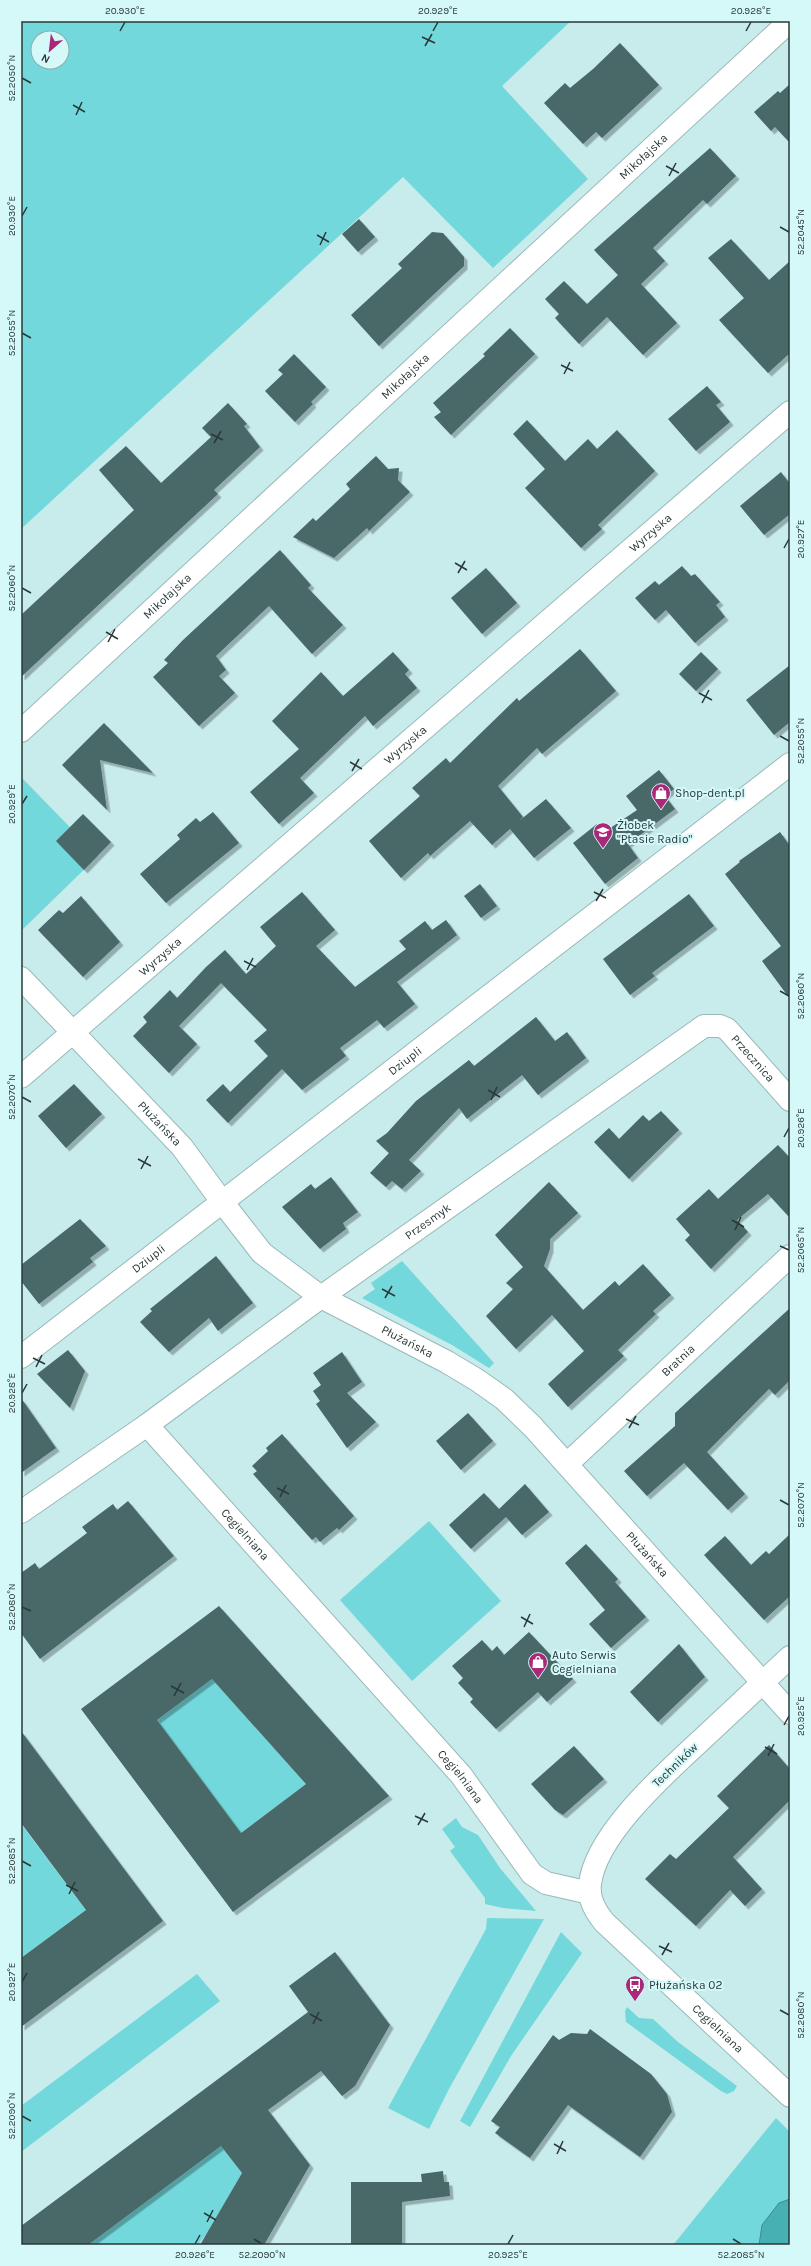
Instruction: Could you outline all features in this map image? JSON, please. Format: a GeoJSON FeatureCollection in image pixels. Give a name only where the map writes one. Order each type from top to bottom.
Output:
{"type":"FeatureCollection","features":[{"type":"Feature","properties":{"kind":"street","name":"Mikołajska"},"geometry":{"type":"LineString","coordinates":[[21,731],[790,21]]}},
{"type":"Feature","properties":{"kind":"street","name":"Wyrzyska"},"geometry":{"type":"LineString","coordinates":[[21,1077],[790,412]]}},
{"type":"Feature","properties":{"kind":"street","name":"Dziupli"},"geometry":{"type":"LineString","coordinates":[[21,1357],[223,1204],[790,764]]}},
{"type":"Feature","properties":{"kind":"street","name":"Płużańska"},"geometry":{"type":"LineString","coordinates":[[21,978],[182,1147],[223,1204],[262,1253],[321,1297],[447,1362],[477,1380],[508,1404],[533,1427],[790,1713]]}},
{"type":"Feature","properties":{"kind":"street","name":"Przecznica"},"geometry":{"type":"LineString","coordinates":[[712,1025],[727,1029],[790,1100]]}},
{"type":"Feature","properties":{"kind":"street","name":"Przesmyk"},"geometry":{"type":"LineString","coordinates":[[21,1512],[147,1425],[321,1297],[696,1031],[712,1025]]}},
{"type":"Feature","properties":{"kind":"street","name":"Bratnia"},"geometry":{"type":"LineString","coordinates":[[566,1464],[790,1256]]}},
{"type":"Feature","properties":{"kind":"street","name":"Cegielniana"},"geometry":{"type":"LineString","coordinates":[[147,1425],[461,1774],[532,1874],[546,1883],[590,1893],[592,1904],[604,1922],[790,2096]]}},
{"type":"Feature","properties":{"kind":"street","name":"Techników"},"geometry":{"type":"LineString","coordinates":[[590,1893],[593,1871],[602,1851],[632,1808],[670,1770],[790,1657]]}},
{"type":"Feature","properties":{"kind":"shaded area"},"geometry":{"type":"Polygon","coordinates":[[[21,21],[571,21],[502,86],[588,179],[493,268],[403,177],[21,529],[21,21]]]}},
{"type":"Feature","properties":{"kind":"shaded area"},"geometry":{"type":"Polygon","coordinates":[[[21,777],[98,856],[21,931],[21,777]]]}},
{"type":"Feature","properties":{"kind":"shaded area"},"geometry":{"type":"Polygon","coordinates":[[[402,1261],[494,1363],[489,1368],[452,1345],[362,1298],[375,1289],[371,1283],[402,1261]]]}},
{"type":"Feature","properties":{"kind":"shaded area"},"geometry":{"type":"Polygon","coordinates":[[[429,1521],[501,1601],[412,1681],[340,1600],[429,1521]]]}},
{"type":"Feature","properties":{"kind":"shaded area"},"geometry":{"type":"Polygon","coordinates":[[[212,1679],[306,1784],[241,1833],[157,1720],[212,1679]]]}},
{"type":"Feature","properties":{"kind":"shaded area"},"geometry":{"type":"Polygon","coordinates":[[[456,1818],[462,1827],[478,1835],[500,1868],[536,1911],[503,1908],[485,1904],[485,1898],[450,1851],[455,1847],[442,1829],[456,1818]]]}},
{"type":"Feature","properties":{"kind":"shaded area"},"geometry":{"type":"Polygon","coordinates":[[[21,1824],[86,1910],[21,1958],[21,1824]]]}},
{"type":"Feature","properties":{"kind":"shaded area"},"geometry":{"type":"Polygon","coordinates":[[[487,1918],[544,1919],[449,2089],[429,2129],[388,2108],[486,1929],[487,1918]]]}},
{"type":"Feature","properties":{"kind":"shaded area"},"geometry":{"type":"Polygon","coordinates":[[[561,1932],[582,1953],[511,2056],[470,2127],[460,2121],[561,1932]]]}},
{"type":"Feature","properties":{"kind":"shaded area"},"geometry":{"type":"Polygon","coordinates":[[[197,1974],[220,2001],[21,2152],[21,2106],[197,1974]]]}},
{"type":"Feature","properties":{"kind":"shaded area"},"geometry":{"type":"Polygon","coordinates":[[[627,2007],[639,2018],[653,2019],[678,2042],[737,2086],[734,2091],[727,2094],[721,2091],[626,2022],[625,2011],[627,2007]]]}},
{"type":"Feature","properties":{"kind":"shaded area"},"geometry":{"type":"Polygon","coordinates":[[[776,2118],[790,2132],[790,2245],[673,2245],[776,2118]]]}},
{"type":"Feature","properties":{"kind":"shaded area"},"geometry":{"type":"Polygon","coordinates":[[[221,2146],[242,2173],[208,2232],[198,2245],[88,2245],[221,2146]]]}},
{"type":"Feature","properties":{"kind":"shaded area"},"geometry":{"type":"Polygon","coordinates":[[[790,2199],[790,2245],[759,2245],[762,2225],[779,2203],[790,2199]]]}},
{"type":"Feature","properties":{"kind":"building"},"geometry":{"type":"Polygon","coordinates":[[[620,43],[659,85],[602,138],[596,132],[583,144],[544,103],[565,83],[570,88],[593,69],[620,43]]]}},
{"type":"Feature","properties":{"kind":"building"},"geometry":{"type":"Polygon","coordinates":[[[790,84],[790,143],[775,127],[771,131],[754,112],[778,91],[780,93],[790,84]]]}},
{"type":"Feature","properties":{"kind":"building"},"geometry":{"type":"Polygon","coordinates":[[[710,148],[736,176],[707,204],[703,200],[653,248],[665,261],[641,284],[677,323],[643,355],[607,317],[579,344],[555,318],[559,314],[545,299],[564,281],[587,304],[618,275],[594,250],[710,148]]]}},
{"type":"Feature","properties":{"kind":"building"},"geometry":{"type":"Polygon","coordinates":[[[359,219],[375,237],[358,252],[342,234],[359,219]]]}},
{"type":"Feature","properties":{"kind":"building"},"geometry":{"type":"Polygon","coordinates":[[[432,232],[443,233],[464,257],[464,266],[379,346],[351,315],[402,268],[398,264],[432,232]]]}},
{"type":"Feature","properties":{"kind":"building"},"geometry":{"type":"Polygon","coordinates":[[[731,239],[769,280],[790,261],[790,353],[768,373],[719,320],[744,298],[708,258],[731,239]]]}},
{"type":"Feature","properties":{"kind":"building"},"geometry":{"type":"Polygon","coordinates":[[[510,328],[535,354],[451,435],[434,417],[441,412],[433,403],[485,356],[483,354],[510,328]]]}},
{"type":"Feature","properties":{"kind":"building"},"geometry":{"type":"Polygon","coordinates":[[[294,354],[326,387],[311,402],[313,404],[295,422],[265,391],[283,374],[278,370],[294,354]]]}},
{"type":"Feature","properties":{"kind":"building"},"geometry":{"type":"Polygon","coordinates":[[[707,386],[721,402],[716,405],[730,422],[696,451],[668,419],[707,386]]]}},
{"type":"Feature","properties":{"kind":"building"},"geometry":{"type":"Polygon","coordinates":[[[228,403],[247,424],[244,426],[260,447],[214,490],[218,494],[21,677],[21,615],[134,510],[99,470],[126,446],[161,483],[211,437],[202,428],[228,403]]]}},
{"type":"Feature","properties":{"kind":"building"},"geometry":{"type":"Polygon","coordinates":[[[527,420],[565,461],[588,439],[597,449],[617,430],[655,471],[598,525],[602,529],[581,548],[525,488],[545,469],[513,434],[527,420]]]}},
{"type":"Feature","properties":{"kind":"building"},"geometry":{"type":"Polygon","coordinates":[[[376,456],[388,469],[399,468],[398,480],[410,492],[369,531],[367,528],[334,558],[293,537],[313,518],[316,521],[350,489],[346,484],[376,456]]]}},
{"type":"Feature","properties":{"kind":"building"},"geometry":{"type":"Polygon","coordinates":[[[781,472],[790,484],[790,514],[764,535],[740,506],[781,472]]]}},
{"type":"Feature","properties":{"kind":"building"},"geometry":{"type":"Polygon","coordinates":[[[280,550],[311,585],[308,588],[343,625],[312,654],[269,606],[216,656],[226,670],[219,676],[235,693],[199,726],[153,677],[168,663],[164,660],[183,640],[280,550]]]}},
{"type":"Feature","properties":{"kind":"building"},"geometry":{"type":"Polygon","coordinates":[[[682,566],[691,576],[695,574],[720,602],[716,605],[725,617],[695,643],[666,610],[655,620],[635,598],[655,581],[659,585],[682,566]]]}},
{"type":"Feature","properties":{"kind":"building"},"geometry":{"type":"Polygon","coordinates":[[[486,568],[517,603],[482,634],[451,598],[486,568]]]}},
{"type":"Feature","properties":{"kind":"building"},"geometry":{"type":"Polygon","coordinates":[[[580,649],[616,691],[542,754],[537,748],[498,786],[523,817],[519,821],[546,799],[571,828],[534,858],[510,829],[492,845],[470,821],[430,856],[428,853],[401,878],[369,841],[420,796],[412,788],[446,758],[450,763],[517,698],[519,701],[580,649]]]}},
{"type":"Feature","properties":{"kind":"building"},"geometry":{"type":"Polygon","coordinates":[[[393,652],[409,670],[405,674],[417,688],[373,726],[365,716],[300,778],[314,793],[279,824],[250,792],[299,749],[272,721],[321,672],[343,696],[393,652]]]}},
{"type":"Feature","properties":{"kind":"building"},"geometry":{"type":"Polygon","coordinates":[[[701,652],[718,669],[696,691],[679,674],[701,652]]]}},
{"type":"Feature","properties":{"kind":"building"},"geometry":{"type":"Polygon","coordinates":[[[790,665],[790,722],[774,735],[746,700],[790,665]]]}},
{"type":"Feature","properties":{"kind":"building"},"geometry":{"type":"Polygon","coordinates":[[[104,723],[153,773],[100,760],[107,810],[62,765],[104,723]]]}},
{"type":"Feature","properties":{"kind":"building"},"geometry":{"type":"Polygon","coordinates":[[[659,770],[674,789],[665,796],[675,809],[628,844],[638,858],[605,884],[573,843],[597,824],[603,833],[637,810],[626,796],[659,770]]]}},
{"type":"Feature","properties":{"kind":"building"},"geometry":{"type":"Polygon","coordinates":[[[213,812],[239,843],[166,903],[140,874],[180,839],[177,835],[196,818],[200,822],[213,812]]]}},
{"type":"Feature","properties":{"kind":"building"},"geometry":{"type":"Polygon","coordinates":[[[83,814],[111,842],[84,870],[56,841],[83,814]]]}},
{"type":"Feature","properties":{"kind":"building"},"geometry":{"type":"Polygon","coordinates":[[[780,832],[790,846],[790,999],[762,961],[781,946],[725,874],[740,862],[739,861],[780,832]]]}},
{"type":"Feature","properties":{"kind":"building"},"geometry":{"type":"Polygon","coordinates":[[[480,884],[497,906],[481,918],[464,896],[480,884]]]}},
{"type":"Feature","properties":{"kind":"building"},"geometry":{"type":"Polygon","coordinates":[[[302,892],[335,930],[316,946],[355,987],[406,949],[399,941],[425,921],[432,930],[446,920],[457,935],[397,982],[415,1004],[384,1028],[377,1020],[340,1048],[346,1056],[302,1090],[282,1069],[228,1123],[206,1100],[223,1084],[230,1092],[268,1056],[254,1041],[267,1030],[221,983],[179,1026],[197,1044],[169,1073],[133,1036],[147,1022],[143,1017],[170,990],[177,998],[206,967],[225,950],[246,974],[276,946],[260,927],[302,892]]]}},
{"type":"Feature","properties":{"kind":"building"},"geometry":{"type":"Polygon","coordinates":[[[689,894],[714,926],[652,973],[655,976],[630,995],[603,959],[689,894]]]}},
{"type":"Feature","properties":{"kind":"building"},"geometry":{"type":"Polygon","coordinates":[[[81,896],[120,942],[83,977],[38,930],[59,910],[63,913],[81,896]]]}},
{"type":"Feature","properties":{"kind":"building"},"geometry":{"type":"Polygon","coordinates":[[[536,1017],[555,1041],[567,1032],[586,1058],[538,1095],[522,1075],[467,1119],[459,1108],[409,1160],[421,1171],[402,1189],[392,1181],[386,1187],[370,1173],[389,1153],[376,1141],[387,1133],[416,1101],[469,1060],[474,1066],[536,1017]]]}},
{"type":"Feature","properties":{"kind":"building"},"geometry":{"type":"Polygon","coordinates":[[[74,1084],[102,1114],[66,1148],[38,1116],[74,1084]]]}},
{"type":"Feature","properties":{"kind":"building"},"geometry":{"type":"Polygon","coordinates":[[[661,1111],[679,1130],[629,1179],[594,1142],[609,1128],[619,1139],[643,1115],[649,1121],[661,1111]]]}},
{"type":"Feature","properties":{"kind":"building"},"geometry":{"type":"Polygon","coordinates":[[[778,1145],[790,1158],[790,1218],[768,1194],[737,1220],[748,1232],[711,1269],[685,1240],[690,1235],[676,1219],[709,1189],[718,1199],[778,1145]]]}},
{"type":"Feature","properties":{"kind":"building"},"geometry":{"type":"Polygon","coordinates":[[[331,1177],[358,1212],[343,1223],[346,1229],[320,1249],[282,1207],[311,1184],[315,1189],[331,1177]]]}},
{"type":"Feature","properties":{"kind":"building"},"geometry":{"type":"Polygon","coordinates":[[[549,1182],[578,1213],[550,1239],[550,1249],[544,1266],[583,1310],[615,1281],[619,1286],[643,1264],[671,1295],[653,1311],[656,1314],[618,1350],[624,1356],[568,1407],[548,1384],[584,1351],[552,1315],[516,1349],[486,1316],[513,1289],[506,1283],[523,1267],[495,1235],[549,1182]]]}},
{"type":"Feature","properties":{"kind":"building"},"geometry":{"type":"Polygon","coordinates":[[[80,1219],[106,1246],[90,1258],[93,1262],[39,1304],[21,1281],[21,1265],[80,1219]]]}},
{"type":"Feature","properties":{"kind":"building"},"geometry":{"type":"Polygon","coordinates":[[[216,1256],[253,1303],[218,1331],[209,1318],[169,1352],[140,1322],[152,1311],[150,1309],[216,1256]]]}},
{"type":"Feature","properties":{"kind":"building"},"geometry":{"type":"Polygon","coordinates":[[[790,1308],[790,1380],[775,1395],[769,1389],[707,1452],[745,1494],[728,1510],[684,1463],[647,1496],[624,1471],[675,1426],[675,1413],[790,1308]]]}},
{"type":"Feature","properties":{"kind":"building"},"geometry":{"type":"Polygon","coordinates":[[[68,1350],[85,1371],[70,1408],[37,1374],[68,1350]]]}},
{"type":"Feature","properties":{"kind":"building"},"geometry":{"type":"Polygon","coordinates":[[[342,1352],[362,1382],[347,1393],[376,1422],[347,1448],[316,1404],[320,1401],[313,1391],[321,1385],[313,1373],[342,1352]]]}},
{"type":"Feature","properties":{"kind":"building"},"geometry":{"type":"Polygon","coordinates":[[[21,1398],[56,1448],[21,1473],[21,1398]]]}},
{"type":"Feature","properties":{"kind":"building"},"geometry":{"type":"Polygon","coordinates":[[[468,1413],[493,1441],[461,1470],[436,1441],[468,1413]]]}},
{"type":"Feature","properties":{"kind":"building"},"geometry":{"type":"Polygon","coordinates":[[[282,1434],[354,1516],[339,1530],[337,1528],[320,1542],[316,1537],[312,1540],[253,1474],[257,1471],[252,1466],[268,1451],[266,1448],[282,1434]]]}},
{"type":"Feature","properties":{"kind":"building"},"geometry":{"type":"Polygon","coordinates":[[[525,1484],[549,1512],[522,1535],[506,1517],[471,1549],[449,1525],[484,1493],[499,1509],[525,1484]]]}},
{"type":"Feature","properties":{"kind":"building"},"geometry":{"type":"Polygon","coordinates":[[[128,1501],[174,1556],[40,1659],[21,1633],[21,1573],[35,1563],[39,1569],[87,1533],[82,1527],[113,1504],[117,1510],[128,1501]]]}},
{"type":"Feature","properties":{"kind":"building"},"geometry":{"type":"Polygon","coordinates":[[[790,1534],[790,1596],[764,1620],[704,1555],[725,1536],[751,1565],[766,1551],[769,1554],[790,1534]]]}},
{"type":"Feature","properties":{"kind":"building"},"geometry":{"type":"Polygon","coordinates":[[[586,1544],[618,1579],[615,1582],[646,1617],[611,1648],[589,1624],[605,1610],[565,1563],[586,1544]]]}},
{"type":"Feature","properties":{"kind":"building"},"geometry":{"type":"Polygon","coordinates":[[[219,1606],[389,1796],[233,1912],[81,1709],[219,1606]],[[212,1679],[157,1720],[241,1833],[306,1784],[212,1679]]]}},
{"type":"Feature","properties":{"kind":"building"},"geometry":{"type":"Polygon","coordinates":[[[529,1632],[573,1679],[547,1702],[538,1692],[496,1729],[470,1702],[473,1699],[458,1683],[463,1678],[452,1666],[482,1640],[492,1651],[497,1646],[504,1655],[529,1632]]]}},
{"type":"Feature","properties":{"kind":"building"},"geometry":{"type":"Polygon","coordinates":[[[679,1644],[705,1677],[658,1722],[630,1692],[679,1644]]]}},
{"type":"Feature","properties":{"kind":"building"},"geometry":{"type":"Polygon","coordinates":[[[21,1731],[163,1921],[21,2027],[21,1958],[86,1910],[21,1823],[21,1731]]]}},
{"type":"Feature","properties":{"kind":"building"},"geometry":{"type":"Polygon","coordinates":[[[769,1745],[790,1769],[790,1800],[733,1857],[762,1889],[745,1906],[730,1890],[696,1926],[645,1879],[670,1854],[676,1859],[729,1808],[717,1796],[769,1745]]]}},
{"type":"Feature","properties":{"kind":"building"},"geometry":{"type":"Polygon","coordinates":[[[574,1746],[604,1779],[563,1815],[555,1810],[531,1784],[574,1746]]]}},
{"type":"Feature","properties":{"kind":"building"},"geometry":{"type":"Polygon","coordinates":[[[335,1952],[390,2025],[355,2086],[342,2096],[321,2071],[268,2110],[310,2165],[264,2245],[200,2245],[242,2173],[221,2146],[88,2245],[21,2245],[21,2226],[308,2012],[289,1986],[335,1952]]]}},
{"type":"Feature","properties":{"kind":"building"},"geometry":{"type":"Polygon","coordinates":[[[590,2029],[651,2074],[667,2094],[672,2112],[640,2157],[568,2105],[530,2158],[495,2133],[500,2127],[491,2121],[553,2035],[559,2040],[571,2033],[587,2034],[590,2029]]]}},
{"type":"Feature","properties":{"kind":"building"},"geometry":{"type":"Polygon","coordinates":[[[443,2171],[444,2182],[449,2182],[450,2196],[402,2202],[402,2245],[351,2245],[351,2182],[422,2182],[421,2174],[443,2171]]]}},
{"type":"Feature","properties":{"kind":"place","name":"Shop-dent.pl"},"geometry":{"type":"Point","coordinates":[661,810]}},
{"type":"Feature","properties":{"kind":"place","name":"Żłobek \"Ptasie Radio\""},"geometry":{"type":"Point","coordinates":[603,849]}},
{"type":"Feature","properties":{"kind":"place","name":"Auto Serwis Cegielniana"},"geometry":{"type":"Point","coordinates":[538,1679]}},
{"type":"Feature","properties":{"kind":"place","name":"Płużańska 02"},"geometry":{"type":"Point","coordinates":[635,2002]}}]}
